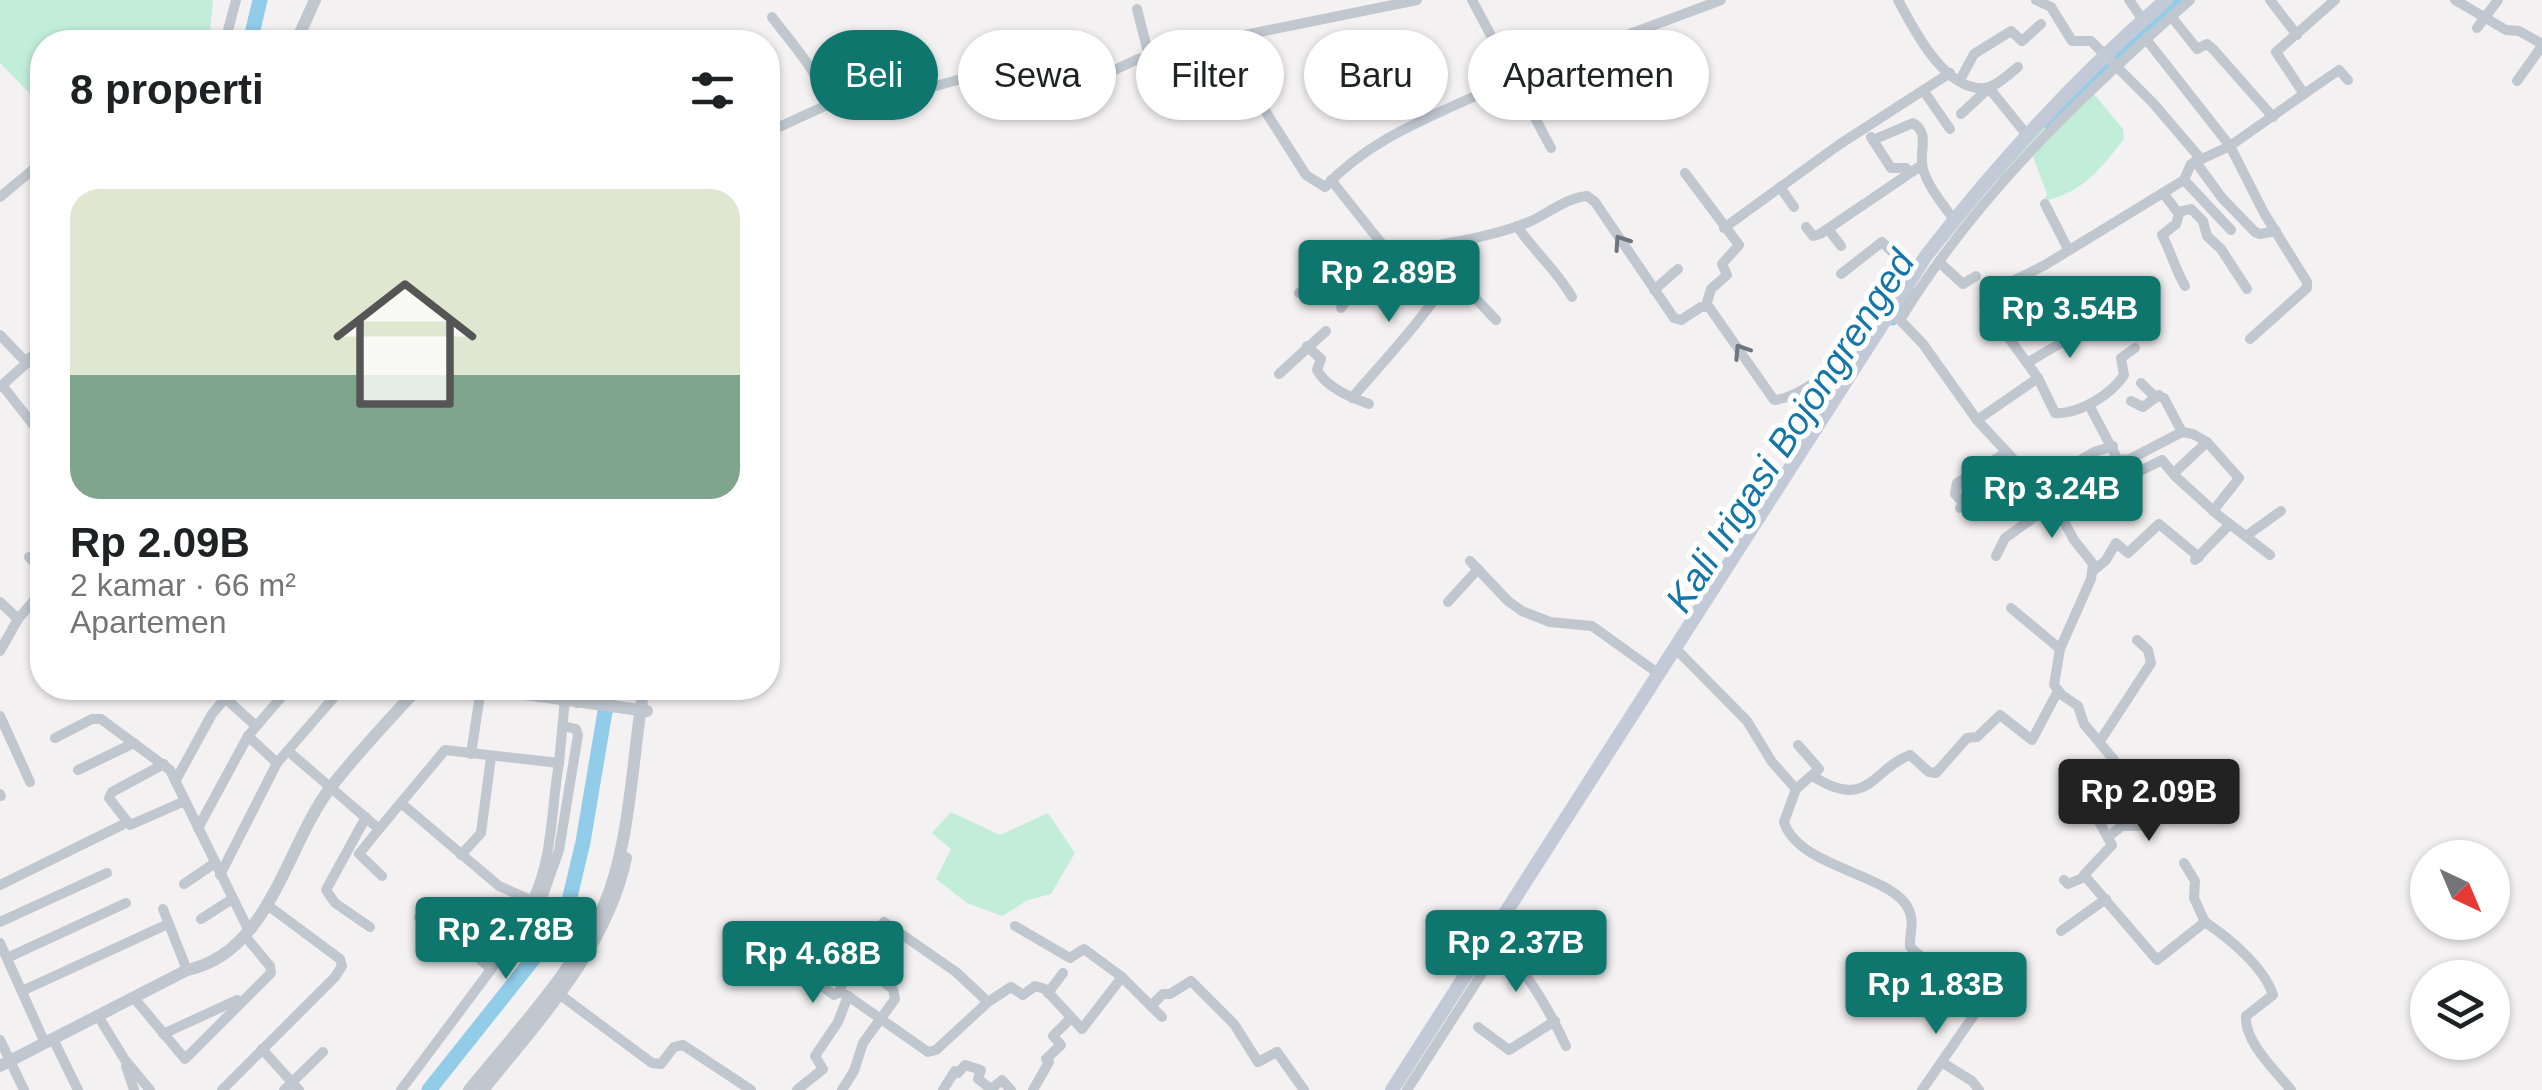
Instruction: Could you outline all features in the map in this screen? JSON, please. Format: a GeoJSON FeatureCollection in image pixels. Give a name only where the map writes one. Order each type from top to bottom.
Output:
{"type":"FeatureCollection","features":[{"type":"Feature","properties":{"kind":"main road"},"geometry":{"type":"LineString","coordinates":[[1392,1090],[1415,1066],[1497,943],[1658,674],[1680,652],[1852,367],[1894,316],[1914,274],[1933,261],[1954,220],[1970,212],[2027,135],[2144,30],[2166,0]]}},
{"type":"Feature","properties":{"kind":"street"},"geometry":{"type":"LineString","coordinates":[[229,30],[236,0]]}},
{"type":"Feature","properties":{"kind":"street"},"geometry":{"type":"LineString","coordinates":[[302,30],[314,0]]}},
{"type":"Feature","properties":{"kind":"street"},"geometry":{"type":"LineString","coordinates":[[1269,30],[1417,0]]}},
{"type":"Feature","properties":{"kind":"street"},"geometry":{"type":"LineString","coordinates":[[1472,0],[1488,30]]}},
{"type":"Feature","properties":{"kind":"street"},"geometry":{"type":"LineString","coordinates":[[1642,30],[1722,0]]}},
{"type":"Feature","properties":{"kind":"street"},"geometry":{"type":"LineString","coordinates":[[1898,0],[1929,54],[1960,80],[1990,88]]}},
{"type":"Feature","properties":{"kind":"street"},"geometry":{"type":"LineString","coordinates":[[2036,0],[2051,7],[2072,41],[2089,39],[2153,103],[2222,198],[2254,232],[2276,231]]}},
{"type":"Feature","properties":{"kind":"street"},"geometry":{"type":"LineString","coordinates":[[2129,0],[2144,30],[2230,146],[2308,286],[2250,339]]}},
{"type":"Feature","properties":{"kind":"street"},"geometry":{"type":"LineString","coordinates":[[2144,30],[2171,16],[2190,0]]}},
{"type":"Feature","properties":{"kind":"street"},"geometry":{"type":"LineString","coordinates":[[2270,0],[2297,35]]}},
{"type":"Feature","properties":{"kind":"street"},"geometry":{"type":"LineString","coordinates":[[2304,94],[2276,54],[2335,0]]}},
{"type":"Feature","properties":{"kind":"street"},"geometry":{"type":"LineString","coordinates":[[2455,0],[2506,30],[2519,31],[2542,45],[2517,81]]}},
{"type":"Feature","properties":{"kind":"street"},"geometry":{"type":"LineString","coordinates":[[2477,28],[2494,1]]}},
{"type":"Feature","properties":{"kind":"street"},"geometry":{"type":"LineString","coordinates":[[1137,9],[1142,30]]}},
{"type":"Feature","properties":{"kind":"street"},"geometry":{"type":"LineString","coordinates":[[772,16],[810,70]]}},
{"type":"Feature","properties":{"kind":"street"},"geometry":{"type":"LineString","coordinates":[[2171,16],[2197,48],[2207,44],[2213,49],[2273,117]]}},
{"type":"Feature","properties":{"kind":"street"},"geometry":{"type":"LineString","coordinates":[[1960,80],[1978,51],[2009,32],[2022,41],[2041,24]]}},
{"type":"Feature","properties":{"kind":"street"},"geometry":{"type":"LineString","coordinates":[[938,85],[993,70],[1008,80],[1108,73],[1136,61]]}},
{"type":"Feature","properties":{"kind":"street"},"geometry":{"type":"LineString","coordinates":[[1996,179],[2110,61]]}},
{"type":"Feature","properties":{"kind":"street"},"geometry":{"type":"LineString","coordinates":[[1961,114],[2018,66]]}},
{"type":"Feature","properties":{"kind":"street"},"geometry":{"type":"LineString","coordinates":[[2135,348],[2120,360],[2122,379],[2089,405],[2055,413],[2038,378],[1984,304],[2012,281],[2184,180],[2197,160],[2216,155],[2339,70],[2348,80]]}},
{"type":"Feature","properties":{"kind":"street"},"geometry":{"type":"LineString","coordinates":[[1724,228],[1950,73]]}},
{"type":"Feature","properties":{"kind":"street"},"geometry":{"type":"LineString","coordinates":[[1990,88],[2027,135]]}},
{"type":"Feature","properties":{"kind":"street"},"geometry":{"type":"LineString","coordinates":[[1923,90],[1950,129]]}},
{"type":"Feature","properties":{"kind":"street"},"geometry":{"type":"LineString","coordinates":[[1271,120],[1306,174],[1324,187],[1374,144],[1468,100]]}},
{"type":"Feature","properties":{"kind":"street"},"geometry":{"type":"LineString","coordinates":[[780,127],[810,113]]}},
{"type":"Feature","properties":{"kind":"street"},"geometry":{"type":"LineString","coordinates":[[1536,120],[1551,148]]}},
{"type":"Feature","properties":{"kind":"street"},"geometry":{"type":"LineString","coordinates":[[1873,140],[1912,123],[1918,125],[1923,132],[1922,164],[1936,195],[1954,220]]}},
{"type":"Feature","properties":{"kind":"street"},"geometry":{"type":"LineString","coordinates":[[1865,128],[1891,168],[1906,168],[1910,172]]}},
{"type":"Feature","properties":{"kind":"street"},"geometry":{"type":"LineString","coordinates":[[1806,226],[1813,236],[1828,229],[1922,164]]}},
{"type":"Feature","properties":{"kind":"street"},"geometry":{"type":"LineString","coordinates":[[0,197],[30,172]]}},
{"type":"Feature","properties":{"kind":"street"},"geometry":{"type":"LineString","coordinates":[[1331,180],[1392,254],[1440,247],[1518,226],[1587,196],[1595,202],[1677,322],[1706,306],[1711,289],[1727,275],[1722,264],[1739,245],[1686,173]]}},
{"type":"Feature","properties":{"kind":"street"},"geometry":{"type":"LineString","coordinates":[[2184,180],[2231,230]]}},
{"type":"Feature","properties":{"kind":"street"},"geometry":{"type":"LineString","coordinates":[[1780,188],[1794,207]]}},
{"type":"Feature","properties":{"kind":"street"},"geometry":{"type":"LineString","coordinates":[[2163,193],[2178,212],[2176,224],[2162,235],[2185,286]]}},
{"type":"Feature","properties":{"kind":"street"},"geometry":{"type":"LineString","coordinates":[[2045,204],[2068,249]]}},
{"type":"Feature","properties":{"kind":"street"},"geometry":{"type":"LineString","coordinates":[[2178,212],[2191,208],[2201,218],[2204,232],[2246,288]]}},
{"type":"Feature","properties":{"kind":"street"},"geometry":{"type":"LineString","coordinates":[[1970,212],[1894,316],[1923,344],[1978,420],[2054,503],[2079,548],[2094,564],[2060,650],[2054,678],[2058,691],[2078,706],[2084,724],[2114,760],[2090,790],[2087,803],[2112,845],[2086,869],[2085,877]]}},
{"type":"Feature","properties":{"kind":"street"},"geometry":{"type":"LineString","coordinates":[[1518,226],[1533,250],[1556,270],[1572,297]]}},
{"type":"Feature","properties":{"kind":"street"},"geometry":{"type":"LineString","coordinates":[[1828,229],[1841,246]]}},
{"type":"Feature","properties":{"kind":"street"},"geometry":{"type":"LineString","coordinates":[[1842,274],[1882,242],[1914,274]]}},
{"type":"Feature","properties":{"kind":"street"},"geometry":{"type":"LineString","coordinates":[[1440,247],[1445,264],[1496,320]]}},
{"type":"Feature","properties":{"kind":"street"},"geometry":{"type":"LineString","coordinates":[[1299,293],[1324,278],[1370,265],[1387,252]]}},
{"type":"Feature","properties":{"kind":"street"},"geometry":{"type":"LineString","coordinates":[[1933,261],[1963,284],[1976,276]]}},
{"type":"Feature","properties":{"kind":"street"},"geometry":{"type":"LineString","coordinates":[[1654,290],[1678,269]]}},
{"type":"Feature","properties":{"kind":"street"},"geometry":{"type":"LineString","coordinates":[[1341,308],[1354,291],[1345,272]]}},
{"type":"Feature","properties":{"kind":"street"},"geometry":{"type":"LineString","coordinates":[[1352,398],[1414,330],[1452,273]]}},
{"type":"Feature","properties":{"kind":"street"},"geometry":{"type":"LineString","coordinates":[[1706,306],[1774,400],[1839,369],[1852,367]]}},
{"type":"Feature","properties":{"kind":"street"},"geometry":{"type":"LineString","coordinates":[[2027,362],[2093,324]]}},
{"type":"Feature","properties":{"kind":"street"},"geometry":{"type":"LineString","coordinates":[[1279,374],[1326,331]]}},
{"type":"Feature","properties":{"kind":"street"},"geometry":{"type":"LineString","coordinates":[[0,335],[28,361]]}},
{"type":"Feature","properties":{"kind":"street"},"geometry":{"type":"LineString","coordinates":[[1307,346],[1321,359],[1319,375],[1352,398],[1369,404]]}},
{"type":"Feature","properties":{"kind":"street"},"geometry":{"type":"LineString","coordinates":[[28,361],[1,386],[30,421]]}},
{"type":"Feature","properties":{"kind":"street"},"geometry":{"type":"LineString","coordinates":[[1978,420],[2038,378]]}},
{"type":"Feature","properties":{"kind":"street"},"geometry":{"type":"LineString","coordinates":[[2141,383],[2153,395],[2164,398],[2182,432]]}},
{"type":"Feature","properties":{"kind":"street"},"geometry":{"type":"LineString","coordinates":[[2131,401],[2143,408],[2159,396]]}},
{"type":"Feature","properties":{"kind":"street"},"geometry":{"type":"LineString","coordinates":[[2089,405],[2120,462],[2182,432],[2207,442],[2239,478],[2214,511]]}},
{"type":"Feature","properties":{"kind":"street"},"geometry":{"type":"LineString","coordinates":[[2175,476],[2174,472],[2207,442]]}},
{"type":"Feature","properties":{"kind":"street"},"geometry":{"type":"LineString","coordinates":[[2038,486],[2094,452],[2113,446]]}},
{"type":"Feature","properties":{"kind":"street"},"geometry":{"type":"LineString","coordinates":[[1960,508],[1963,503],[1955,494],[1957,484],[2007,452]]}},
{"type":"Feature","properties":{"kind":"street"},"geometry":{"type":"LineString","coordinates":[[2130,459],[2136,473],[2162,460],[2214,511],[2270,555]]}},
{"type":"Feature","properties":{"kind":"street"},"geometry":{"type":"LineString","coordinates":[[1996,556],[2005,538],[2054,503]]}},
{"type":"Feature","properties":{"kind":"street"},"geometry":{"type":"LineString","coordinates":[[2246,536],[2281,511]]}},
{"type":"Feature","properties":{"kind":"street"},"geometry":{"type":"LineString","coordinates":[[2093,571],[2106,560],[2116,543],[2128,553],[2160,524],[2196,559],[2230,524]]}},
{"type":"Feature","properties":{"kind":"street"},"geometry":{"type":"LineString","coordinates":[[1448,602],[1474,565],[1508,601],[1522,610],[1550,622],[1592,626],[1658,674]]}},
{"type":"Feature","properties":{"kind":"street"},"geometry":{"type":"LineString","coordinates":[[0,602],[18,619]]}},
{"type":"Feature","properties":{"kind":"street"},"geometry":{"type":"LineString","coordinates":[[0,651],[30,605]]}},
{"type":"Feature","properties":{"kind":"street"},"geometry":{"type":"LineString","coordinates":[[2011,608],[2060,650]]}},
{"type":"Feature","properties":{"kind":"street"},"geometry":{"type":"LineString","coordinates":[[2100,741],[2151,663],[2148,650],[2136,640]]}},
{"type":"Feature","properties":{"kind":"street"},"geometry":{"type":"LineString","coordinates":[[1680,652],[1747,722],[1772,762],[1796,789]]}},
{"type":"Feature","properties":{"kind":"street"},"geometry":{"type":"LineString","coordinates":[[1814,777],[1841,788],[1865,787],[1910,755],[1929,772],[1936,773],[1967,738],[1976,737],[2000,714],[2032,740],[2058,691]]}},
{"type":"Feature","properties":{"kind":"street"},"geometry":{"type":"LineString","coordinates":[[176,780],[223,700]]}},
{"type":"Feature","properties":{"kind":"street"},"geometry":{"type":"LineString","coordinates":[[227,700],[278,763]]}},
{"type":"Feature","properties":{"kind":"street"},"geometry":{"type":"LineString","coordinates":[[198,828],[252,731],[279,700]]}},
{"type":"Feature","properties":{"kind":"street"},"geometry":{"type":"LineString","coordinates":[[220,875],[278,763],[332,700]]}},
{"type":"Feature","properties":{"kind":"street"},"geometry":{"type":"LineString","coordinates":[[4,1062],[187,970],[220,958],[266,904],[331,788],[408,700]]}},
{"type":"Feature","properties":{"kind":"street"},"geometry":{"type":"LineString","coordinates":[[471,754],[479,700]]}},
{"type":"Feature","properties":{"kind":"street"},"geometry":{"type":"LineString","coordinates":[[564,700],[638,710]]}},
{"type":"Feature","properties":{"kind":"street"},"geometry":{"type":"LineString","coordinates":[[483,1090],[555,991],[611,886],[621,845],[638,710],[643,700]]}},
{"type":"Feature","properties":{"kind":"street"},"geometry":{"type":"LineString","coordinates":[[536,902],[548,848],[563,726],[571,701]]}},
{"type":"Feature","properties":{"kind":"street"},"geometry":{"type":"LineString","coordinates":[[0,716],[30,782]]}},
{"type":"Feature","properties":{"kind":"street"},"geometry":{"type":"LineString","coordinates":[[55,738],[98,718],[164,764],[176,780],[246,932],[272,969],[185,1059],[134,998]]}},
{"type":"Feature","properties":{"kind":"street"},"geometry":{"type":"LineString","coordinates":[[400,1090],[536,902],[559,850],[578,735],[576,729],[563,726]]}},
{"type":"Feature","properties":{"kind":"street"},"geometry":{"type":"LineString","coordinates":[[78,770],[134,743]]}},
{"type":"Feature","properties":{"kind":"street"},"geometry":{"type":"LineString","coordinates":[[1798,745],[1819,769],[1796,789],[1784,822],[1790,834],[1819,856],[1899,896],[1913,926],[1910,947],[1982,1000],[1983,1004],[1922,1090]]}},
{"type":"Feature","properties":{"kind":"street"},"geometry":{"type":"LineString","coordinates":[[288,751],[379,829]]}},
{"type":"Feature","properties":{"kind":"street"},"geometry":{"type":"LineString","coordinates":[[382,876],[359,854],[442,752],[558,763]]}},
{"type":"Feature","properties":{"kind":"street"},"geometry":{"type":"LineString","coordinates":[[461,855],[481,833],[491,757]]}},
{"type":"Feature","properties":{"kind":"street"},"geometry":{"type":"LineString","coordinates":[[164,764],[108,795],[126,822],[135,824],[185,801]]}},
{"type":"Feature","properties":{"kind":"street"},"geometry":{"type":"LineString","coordinates":[[401,803],[499,886],[536,902]]}},
{"type":"Feature","properties":{"kind":"street"},"geometry":{"type":"LineString","coordinates":[[2110,836],[2122,826],[2142,826],[2167,815]]}},
{"type":"Feature","properties":{"kind":"street"},"geometry":{"type":"LineString","coordinates":[[366,817],[326,890],[335,902],[370,926]]}},
{"type":"Feature","properties":{"kind":"street"},"geometry":{"type":"LineString","coordinates":[[0,885],[122,825]]}},
{"type":"Feature","properties":{"kind":"street"},"geometry":{"type":"LineString","coordinates":[[184,884],[214,863]]}},
{"type":"Feature","properties":{"kind":"street"},"geometry":{"type":"LineString","coordinates":[[2184,863],[2195,881],[2194,898],[2205,922],[2231,943],[2268,984],[2273,995],[2246,1016],[2246,1026],[2291,1090]]}},
{"type":"Feature","properties":{"kind":"street"},"geometry":{"type":"LineString","coordinates":[[0,922],[107,873]]}},
{"type":"Feature","properties":{"kind":"street"},"geometry":{"type":"LineString","coordinates":[[2064,880],[2068,884],[2085,877]]}},
{"type":"Feature","properties":{"kind":"street"},"geometry":{"type":"LineString","coordinates":[[2085,877],[2158,960],[2205,922]]}},
{"type":"Feature","properties":{"kind":"street"},"geometry":{"type":"LineString","coordinates":[[2061,931],[2106,898]]}},
{"type":"Feature","properties":{"kind":"street"},"geometry":{"type":"LineString","coordinates":[[201,919],[232,899]]}},
{"type":"Feature","properties":{"kind":"street"},"geometry":{"type":"LineString","coordinates":[[7,958],[126,903]]}},
{"type":"Feature","properties":{"kind":"street"},"geometry":{"type":"LineString","coordinates":[[222,1090],[342,966],[340,959],[266,904]]}},
{"type":"Feature","properties":{"kind":"street"},"geometry":{"type":"LineString","coordinates":[[163,910],[187,970]]}},
{"type":"Feature","properties":{"kind":"street"},"geometry":{"type":"LineString","coordinates":[[419,916],[472,951],[491,969]]}},
{"type":"Feature","properties":{"kind":"street"},"geometry":{"type":"LineString","coordinates":[[797,1090],[823,1069],[815,1056],[838,1022],[854,961],[885,922],[956,972],[988,1002]]}},
{"type":"Feature","properties":{"kind":"street"},"geometry":{"type":"LineString","coordinates":[[22,991],[168,924]]}},
{"type":"Feature","properties":{"kind":"street"},"geometry":{"type":"LineString","coordinates":[[1015,926],[1070,958],[1084,948],[1122,977],[1162,1016]]}},
{"type":"Feature","properties":{"kind":"street"},"geometry":{"type":"LineString","coordinates":[[0,943],[22,991],[78,1090]]}},
{"type":"Feature","properties":{"kind":"street"},"geometry":{"type":"LineString","coordinates":[[1497,943],[1520,966],[1566,1046]]}},
{"type":"Feature","properties":{"kind":"street"},"geometry":{"type":"LineString","coordinates":[[842,1090],[854,1072],[863,1043],[894,999],[893,989],[854,961]]}},
{"type":"Feature","properties":{"kind":"street"},"geometry":{"type":"LineString","coordinates":[[802,971],[834,996],[843,995],[932,1052],[1010,987],[1023,994],[1038,986],[1084,1028],[1122,977]]}},
{"type":"Feature","properties":{"kind":"street"},"geometry":{"type":"LineString","coordinates":[[1048,993],[1064,973]]}},
{"type":"Feature","properties":{"kind":"street"},"geometry":{"type":"LineString","coordinates":[[1151,1006],[1163,994],[1191,981],[1234,1024],[1258,1062],[1277,1052],[1304,1090]]}},
{"type":"Feature","properties":{"kind":"street"},"geometry":{"type":"LineString","coordinates":[[469,1090],[555,991]]}},
{"type":"Feature","properties":{"kind":"street"},"geometry":{"type":"LineString","coordinates":[[555,991],[652,1063],[661,1064],[674,1047],[682,1044],[751,1090]]}},
{"type":"Feature","properties":{"kind":"street"},"geometry":{"type":"LineString","coordinates":[[163,1034],[243,998]]}},
{"type":"Feature","properties":{"kind":"street"},"geometry":{"type":"LineString","coordinates":[[98,1016],[125,1060],[150,1090]]}},
{"type":"Feature","properties":{"kind":"street"},"geometry":{"type":"LineString","coordinates":[[1033,1090],[1049,1062],[1046,1059],[1062,1044],[1053,1036],[1070,1019]]}},
{"type":"Feature","properties":{"kind":"street"},"geometry":{"type":"LineString","coordinates":[[1478,1027],[1509,1050],[1554,1021]]}},
{"type":"Feature","properties":{"kind":"street"},"geometry":{"type":"LineString","coordinates":[[0,1040],[4,1062],[20,1090]]}},
{"type":"Feature","properties":{"kind":"street"},"geometry":{"type":"LineString","coordinates":[[262,1049],[292,1088],[322,1052]]}},
{"type":"Feature","properties":{"kind":"street"},"geometry":{"type":"LineString","coordinates":[[125,1060],[134,1090]]}},
{"type":"Feature","properties":{"kind":"street"},"geometry":{"type":"LineString","coordinates":[[1943,1063],[1979,1090]]}},
{"type":"Feature","properties":{"kind":"street"},"geometry":{"type":"LineString","coordinates":[[943,1090],[947,1080],[965,1065],[981,1070],[978,1079],[992,1089],[1002,1080],[1011,1090]]}},
{"type":"Feature","properties":{"kind":"street"},"geometry":{"type":"LineString","coordinates":[[1407,1090],[1415,1066]]}},
{"type":"Feature","properties":{"kind":"green space"},"geometry":{"type":"Polygon","coordinates":[[[0,0],[213,0],[210,30],[30,30],[30,94],[0,63],[0,0]]]}},
{"type":"Feature","properties":{"kind":"green space"},"geometry":{"type":"Polygon","coordinates":[[[2085,83],[2123,129],[2124,139],[2107,160],[2080,186],[2044,201],[2047,194],[2032,154],[2003,183],[1996,176],[2085,83]]]}},
{"type":"Feature","properties":{"kind":"green space"},"geometry":{"type":"Polygon","coordinates":[[[951,812],[1000,835],[1048,813],[1075,853],[1051,894],[1028,900],[1002,916],[967,903],[936,879],[951,849],[932,833],[951,812]]]}},
{"type":"Feature","properties":{"kind":"waterway"},"geometry":{"type":"LineString","coordinates":[[253,30],[260,0]]}},
{"type":"Feature","properties":{"kind":"waterway","name":"Kali Irigasi Bojongrenged"},"geometry":{"type":"LineString","coordinates":[[2049,126],[2082,90],[2180,0]]}},
{"type":"Feature","properties":{"kind":"waterway","name":"Kali Irigasi Bojongrenged"},"geometry":{"type":"LineString","coordinates":[[1893,321],[1913,293]]}},
{"type":"Feature","properties":{"kind":"waterway"},"geometry":{"type":"LineString","coordinates":[[429,1090],[534,958],[568,905],[607,700]]}}]}
